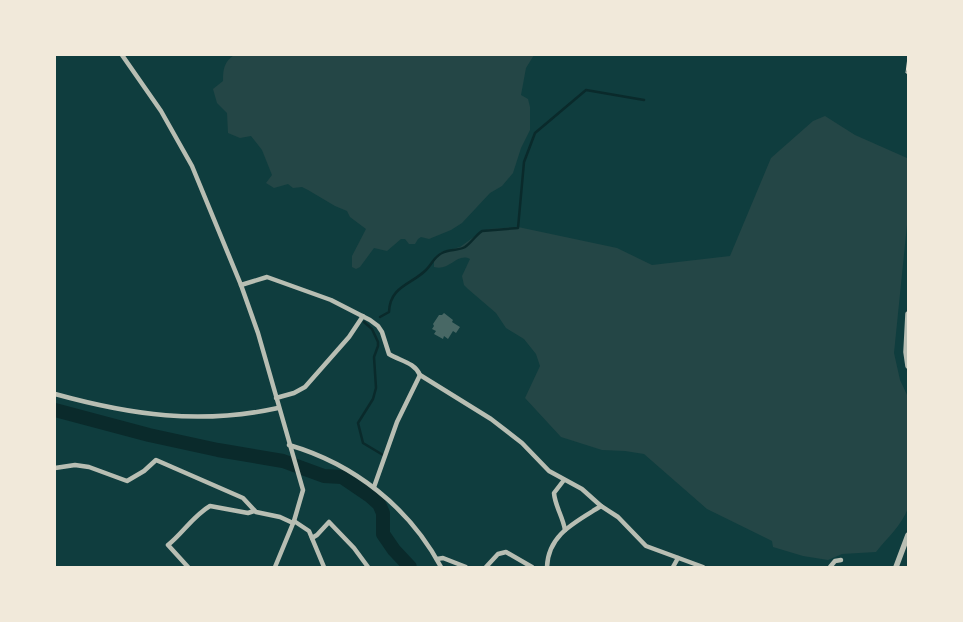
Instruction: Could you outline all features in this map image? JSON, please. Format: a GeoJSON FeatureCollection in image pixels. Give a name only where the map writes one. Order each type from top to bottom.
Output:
{"type":"FeatureCollection","features":[{"type":"Feature","properties":{"kind":"street"},"geometry":{"type":"LineString","coordinates":[[122,55],[161,111],[192,166],[241,284],[258,333],[278,408],[302,484],[302,496],[275,567]]}},
{"type":"Feature","properties":{"kind":"street"},"geometry":{"type":"LineString","coordinates":[[241,284],[267,277],[331,300],[363,316],[378,326],[382,332],[389,354],[412,364],[420,374],[491,419],[522,443],[549,471],[582,489],[601,506],[618,517],[646,546],[703,567]]}},
{"type":"Feature","properties":{"kind":"street"},"geometry":{"type":"LineString","coordinates":[[908,314],[906,352],[908,366]]}},
{"type":"Feature","properties":{"kind":"street"},"geometry":{"type":"LineString","coordinates":[[276,398],[294,393],[305,387],[348,337],[363,316]]}},
{"type":"Feature","properties":{"kind":"street"},"geometry":{"type":"LineString","coordinates":[[374,487],[397,422],[420,374]]}},
{"type":"Feature","properties":{"kind":"street"},"geometry":{"type":"LineString","coordinates":[[55,394],[108,408],[155,416],[225,417],[278,408]]}},
{"type":"Feature","properties":{"kind":"street"},"geometry":{"type":"LineString","coordinates":[[289,444],[326,458],[374,487],[405,514],[419,531],[441,567]]}},
{"type":"Feature","properties":{"kind":"street"},"geometry":{"type":"LineString","coordinates":[[55,468],[75,465],[89,467],[127,480],[144,471],[156,460],[243,498],[254,511],[280,517],[304,526],[312,538],[324,567]]}},
{"type":"Feature","properties":{"kind":"street"},"geometry":{"type":"LineString","coordinates":[[564,480],[554,493],[554,499],[562,516],[565,530]]}},
{"type":"Feature","properties":{"kind":"street"},"geometry":{"type":"LineString","coordinates":[[188,567],[168,545],[180,535],[196,515],[210,506],[248,514],[254,511]]}},
{"type":"Feature","properties":{"kind":"street"},"geometry":{"type":"LineString","coordinates":[[547,567],[552,545],[565,530],[601,506]]}},
{"type":"Feature","properties":{"kind":"street"},"geometry":{"type":"LineString","coordinates":[[312,538],[329,522],[354,548],[368,567]]}},
{"type":"Feature","properties":{"kind":"street"},"geometry":{"type":"LineString","coordinates":[[896,567],[908,536]]}},
{"type":"Feature","properties":{"kind":"street"},"geometry":{"type":"LineString","coordinates":[[486,567],[498,554],[506,552],[532,567]]}},
{"type":"Feature","properties":{"kind":"street"},"geometry":{"type":"LineString","coordinates":[[436,558],[443,558],[466,567]]}},
{"type":"Feature","properties":{"kind":"street"},"geometry":{"type":"LineString","coordinates":[[673,567],[678,558]]}},
{"type":"Feature","properties":{"kind":"street"},"geometry":{"type":"LineString","coordinates":[[830,567],[835,561],[841,560]]}},
{"type":"Feature","properties":{"kind":"path"},"geometry":{"type":"LineString","coordinates":[[908,57],[906,73],[908,73]]}},
{"type":"Feature","properties":{"kind":"shaded area"},"geometry":{"type":"Polygon","coordinates":[[[234,55],[534,55],[526,68],[521,95],[528,99],[530,130],[521,148],[513,173],[502,186],[490,193],[462,223],[429,239],[421,237],[415,244],[409,244],[405,239],[401,239],[387,251],[374,248],[360,267],[356,269],[352,267],[352,256],[366,229],[350,217],[347,211],[302,187],[293,188],[288,184],[274,188],[266,183],[272,175],[262,150],[251,136],[240,138],[228,133],[227,113],[217,103],[213,89],[223,81],[225,66],[234,55]]]}},
{"type":"Feature","properties":{"kind":"shaded area"},"geometry":{"type":"Polygon","coordinates":[[[825,116],[855,135],[907,158],[908,162],[908,215],[894,353],[900,380],[908,397],[908,508],[898,526],[876,552],[842,554],[828,560],[803,556],[773,547],[772,541],[707,509],[644,454],[602,450],[561,437],[525,398],[540,366],[536,354],[524,339],[506,328],[496,313],[464,285],[462,276],[470,259],[461,258],[444,267],[434,267],[434,261],[441,252],[460,247],[478,234],[489,229],[518,227],[617,248],[652,265],[730,256],[771,158],[813,121],[825,116]]]}},
{"type":"Feature","properties":{"kind":"building"},"geometry":{"type":"Polygon","coordinates":[[[444,313],[453,320],[452,322],[460,327],[456,333],[453,331],[448,339],[444,336],[443,339],[434,334],[436,331],[432,329],[439,315],[444,313]]]}},
{"type":"Feature","properties":{"kind":"waterway"},"geometry":{"type":"LineString","coordinates":[[380,317],[389,312],[390,303],[397,291],[426,270],[439,255],[465,247],[482,231],[518,228],[524,162],[535,133],[586,90],[644,100]]}},
{"type":"Feature","properties":{"kind":"waterway"},"geometry":{"type":"LineString","coordinates":[[364,322],[372,329],[378,342],[374,357],[376,388],[373,399],[358,423],[363,443],[383,455]]}},
{"type":"Feature","properties":{"kind":"waterway"},"geometry":{"type":"LineString","coordinates":[[55,410],[149,435],[218,450],[283,461],[324,476],[342,477],[379,504],[383,513],[383,534],[394,550],[410,567]]}}]}
